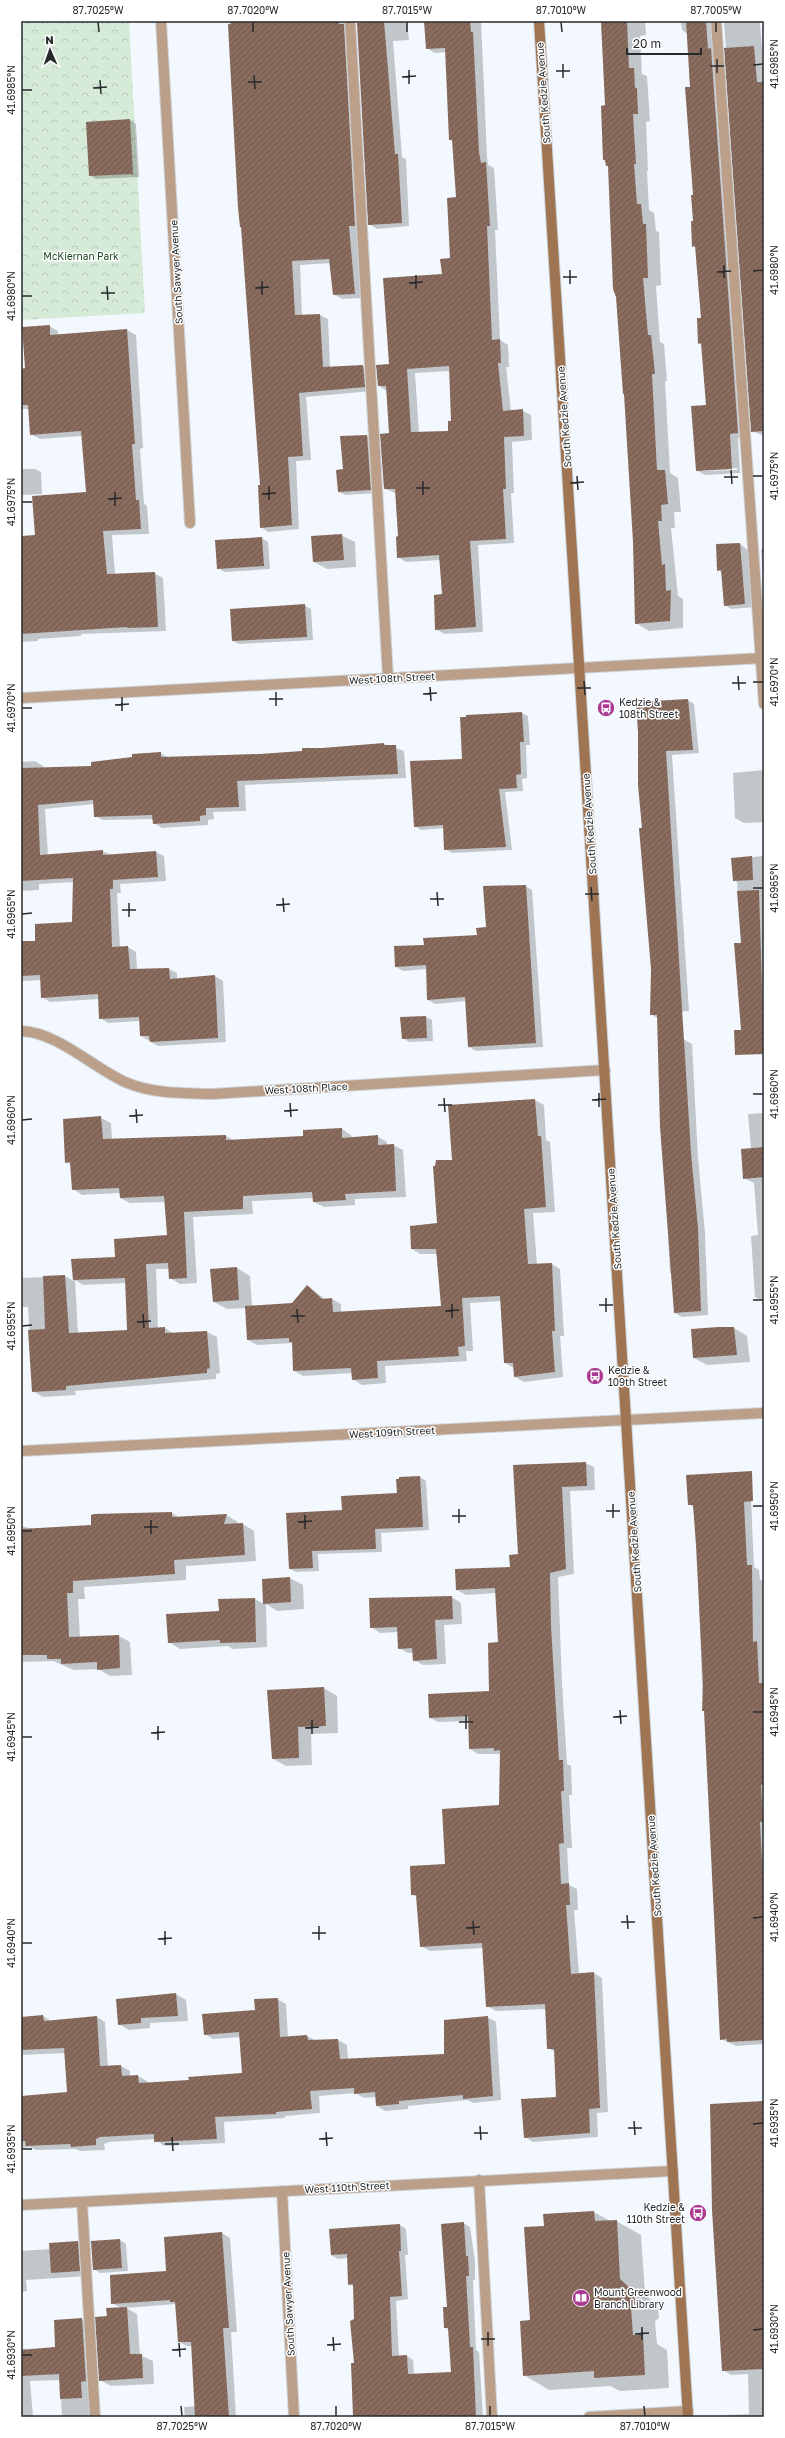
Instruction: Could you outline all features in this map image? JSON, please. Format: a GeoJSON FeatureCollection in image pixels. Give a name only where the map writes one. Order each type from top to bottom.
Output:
{"type":"FeatureCollection","features":[{"type":"Feature","properties":{"kind":"main road","name":"South Kedzie Avenue"},"geometry":{"type":"LineString","coordinates":[[539,21],[688,2414]]}},
{"type":"Feature","properties":{"kind":"street","name":"South Sawyer Avenue"},"geometry":{"type":"LineString","coordinates":[[161,21],[190,523]]}},
{"type":"Feature","properties":{"kind":"street"},"geometry":{"type":"LineString","coordinates":[[350,21],[388,678]]}},
{"type":"Feature","properties":{"kind":"street"},"geometry":{"type":"LineString","coordinates":[[716,21],[763,658],[764,704]]}},
{"type":"Feature","properties":{"kind":"street","name":"West 108th Street"},"geometry":{"type":"LineString","coordinates":[[21,698],[763,658]]}},
{"type":"Feature","properties":{"kind":"street","name":"West 108th Place"},"geometry":{"type":"LineString","coordinates":[[21,1031],[46,1036],[124,1081],[144,1089],[170,1093],[212,1094],[605,1070]]}},
{"type":"Feature","properties":{"kind":"street","name":"West 109th Street"},"geometry":{"type":"LineString","coordinates":[[21,1451],[764,1413]]}},
{"type":"Feature","properties":{"kind":"street","name":"West 110th Street"},"geometry":{"type":"LineString","coordinates":[[21,2205],[673,2171]]}},
{"type":"Feature","properties":{"kind":"street"},"geometry":{"type":"LineString","coordinates":[[479,2180],[492,2417]]}},
{"type":"Feature","properties":{"kind":"street","name":"South Sawyer Avenue"},"geometry":{"type":"LineString","coordinates":[[282,2191],[294,2417]]}},
{"type":"Feature","properties":{"kind":"street"},"geometry":{"type":"LineString","coordinates":[[82,2202],[95,2417]]}},
{"type":"Feature","properties":{"kind":"street"},"geometry":{"type":"LineString","coordinates":[[589,2417],[688,2414]]}},
{"type":"Feature","properties":{"kind":"green space","name":"McKiernan Park"},"geometry":{"type":"Polygon","coordinates":[[[21,21],[129,21],[145,313],[21,320],[21,21]]]}},
{"type":"Feature","properties":{"kind":"building"},"geometry":{"type":"Polygon","coordinates":[[[231,21],[339,21],[339,24],[344,24],[355,226],[349,226],[355,294],[333,295],[329,259],[292,261],[295,315],[320,314],[323,367],[363,365],[365,387],[299,393],[303,456],[288,457],[292,525],[260,528],[258,485],[260,485],[241,227],[238,208],[228,24],[231,24],[231,21]]]}},
{"type":"Feature","properties":{"kind":"building"},"geometry":{"type":"Polygon","coordinates":[[[384,21],[395,154],[398,154],[402,223],[368,225],[357,23],[384,21]]]}},
{"type":"Feature","properties":{"kind":"building"},"geometry":{"type":"Polygon","coordinates":[[[424,21],[470,21],[471,32],[473,32],[479,152],[481,163],[486,162],[490,226],[487,226],[492,340],[500,339],[501,363],[498,363],[503,411],[523,409],[524,436],[504,437],[506,489],[503,489],[506,539],[470,541],[476,627],[435,630],[434,595],[442,594],[439,555],[397,558],[396,537],[398,536],[395,489],[384,489],[380,434],[389,433],[386,386],[378,386],[376,365],[389,364],[383,278],[442,274],[440,259],[450,258],[447,198],[456,197],[452,140],[449,140],[445,48],[426,49],[424,21]],[[449,366],[407,369],[411,432],[448,431],[448,421],[451,421],[449,366]]]}},
{"type":"Feature","properties":{"kind":"building"},"geometry":{"type":"Polygon","coordinates":[[[601,21],[627,21],[629,68],[634,68],[635,88],[637,88],[638,114],[633,114],[636,164],[634,164],[637,204],[641,204],[643,224],[646,224],[648,278],[643,278],[648,335],[651,335],[655,374],[652,374],[657,470],[665,470],[668,504],[661,505],[662,521],[658,521],[662,565],[665,564],[666,591],[671,590],[670,621],[635,624],[633,542],[624,394],[616,297],[613,289],[608,166],[606,166],[605,160],[603,160],[601,106],[605,105],[601,21]]]}},
{"type":"Feature","properties":{"kind":"building"},"geometry":{"type":"Polygon","coordinates":[[[686,21],[706,21],[708,49],[711,48],[738,433],[730,434],[732,469],[696,471],[691,406],[706,405],[701,343],[698,344],[697,318],[701,318],[695,246],[692,247],[691,221],[693,221],[691,195],[693,195],[685,87],[690,87],[686,21]]]}},
{"type":"Feature","properties":{"kind":"building"},"geometry":{"type":"Polygon","coordinates":[[[754,46],[757,82],[764,82],[764,431],[751,432],[724,48],[754,46]]]}},
{"type":"Feature","properties":{"kind":"building"},"geometry":{"type":"Polygon","coordinates":[[[130,119],[133,174],[89,176],[86,122],[130,119]]]}},
{"type":"Feature","properties":{"kind":"building"},"geometry":{"type":"Polygon","coordinates":[[[50,325],[50,335],[127,329],[135,444],[132,444],[136,500],[139,500],[141,529],[103,531],[107,574],[155,572],[158,627],[127,627],[21,634],[21,536],[35,535],[32,496],[86,492],[81,431],[30,435],[28,405],[21,405],[21,369],[25,368],[22,327],[50,325]]]}},
{"type":"Feature","properties":{"kind":"building"},"geometry":{"type":"Polygon","coordinates":[[[367,435],[371,490],[338,492],[336,470],[343,469],[340,436],[367,435]]]}},
{"type":"Feature","properties":{"kind":"building"},"geometry":{"type":"Polygon","coordinates":[[[342,534],[344,560],[313,562],[311,536],[342,534]]]}},
{"type":"Feature","properties":{"kind":"building"},"geometry":{"type":"Polygon","coordinates":[[[262,537],[264,566],[217,569],[215,540],[262,537]]]}},
{"type":"Feature","properties":{"kind":"building"},"geometry":{"type":"Polygon","coordinates":[[[740,543],[745,604],[724,606],[721,570],[717,571],[716,544],[740,543]]]}},
{"type":"Feature","properties":{"kind":"building"},"geometry":{"type":"Polygon","coordinates":[[[305,604],[307,637],[232,641],[230,609],[305,604]]]}},
{"type":"Feature","properties":{"kind":"building"},"geometry":{"type":"Polygon","coordinates":[[[688,699],[693,750],[666,751],[691,1153],[698,1228],[701,1311],[674,1313],[660,1127],[657,1015],[650,1015],[651,969],[639,828],[642,828],[638,785],[638,732],[636,702],[688,699]]]}},
{"type":"Feature","properties":{"kind":"building"},"geometry":{"type":"Polygon","coordinates":[[[522,712],[524,742],[520,742],[521,774],[516,775],[517,788],[499,789],[506,847],[444,850],[443,825],[414,827],[410,761],[462,759],[460,717],[466,717],[466,715],[522,712]]]}},
{"type":"Feature","properties":{"kind":"building"},"geometry":{"type":"Polygon","coordinates":[[[384,743],[384,745],[396,745],[398,774],[237,781],[239,807],[206,808],[206,815],[200,816],[200,821],[153,824],[152,815],[94,817],[93,800],[38,805],[40,855],[103,850],[103,855],[156,851],[158,877],[113,880],[113,889],[110,889],[112,947],[128,946],[130,969],[169,968],[170,979],[215,975],[218,1038],[150,1042],[149,1036],[140,1036],[139,1017],[99,1019],[98,994],[41,998],[40,975],[21,976],[21,941],[35,941],[35,924],[72,922],[73,878],[21,881],[21,768],[91,766],[91,762],[132,757],[132,754],[161,752],[161,757],[260,754],[302,751],[302,748],[322,748],[384,743]]]}},
{"type":"Feature","properties":{"kind":"building"},"geometry":{"type":"Polygon","coordinates":[[[752,856],[753,880],[733,881],[731,858],[752,856]]]}},
{"type":"Feature","properties":{"kind":"building"},"geometry":{"type":"Polygon","coordinates":[[[526,885],[536,1043],[468,1047],[465,997],[427,1000],[426,965],[395,967],[394,946],[424,945],[423,938],[477,935],[476,928],[486,927],[483,886],[526,885]]]}},
{"type":"Feature","properties":{"kind":"building"},"geometry":{"type":"Polygon","coordinates":[[[759,890],[764,1054],[735,1055],[734,1030],[741,1030],[734,943],[741,943],[737,891],[759,890]]]}},
{"type":"Feature","properties":{"kind":"building"},"geometry":{"type":"Polygon","coordinates":[[[426,1016],[427,1038],[402,1039],[400,1017],[426,1016]]]}},
{"type":"Feature","properties":{"kind":"building"},"geometry":{"type":"Polygon","coordinates":[[[535,1099],[538,1136],[541,1136],[546,1207],[524,1209],[528,1264],[552,1263],[555,1331],[552,1331],[555,1372],[514,1377],[513,1363],[504,1363],[500,1296],[462,1298],[465,1346],[458,1347],[459,1356],[377,1361],[378,1378],[352,1380],[351,1368],[293,1371],[292,1342],[289,1342],[289,1338],[247,1340],[245,1306],[292,1303],[307,1285],[322,1299],[332,1298],[333,1312],[441,1306],[436,1249],[411,1249],[410,1226],[437,1223],[433,1166],[435,1166],[436,1160],[452,1160],[448,1105],[535,1099]]]}},
{"type":"Feature","properties":{"kind":"building"},"geometry":{"type":"Polygon","coordinates":[[[101,1116],[103,1139],[226,1135],[226,1140],[303,1136],[303,1130],[342,1128],[342,1138],[378,1135],[378,1145],[394,1144],[396,1191],[345,1194],[346,1200],[313,1202],[312,1192],[243,1196],[243,1209],[184,1212],[187,1278],[169,1279],[168,1263],[146,1264],[149,1328],[165,1327],[165,1333],[207,1331],[210,1368],[207,1369],[207,1373],[66,1386],[66,1390],[32,1392],[28,1330],[45,1329],[43,1276],[65,1275],[69,1333],[127,1330],[125,1278],[73,1280],[71,1259],[115,1257],[114,1239],[167,1235],[164,1196],[120,1198],[119,1188],[72,1190],[70,1162],[65,1163],[63,1119],[101,1116]]]}},
{"type":"Feature","properties":{"kind":"building"},"geometry":{"type":"Polygon","coordinates":[[[764,1147],[764,1177],[743,1179],[741,1149],[764,1147]]]}},
{"type":"Feature","properties":{"kind":"building"},"geometry":{"type":"Polygon","coordinates":[[[237,1267],[239,1300],[213,1302],[210,1269],[237,1267]]]}},
{"type":"Feature","properties":{"kind":"building"},"geometry":{"type":"Polygon","coordinates":[[[734,1327],[737,1355],[693,1358],[691,1329],[734,1327]]]}},
{"type":"Feature","properties":{"kind":"building"},"geometry":{"type":"Polygon","coordinates":[[[586,1462],[587,1486],[562,1487],[566,1569],[550,1573],[551,1626],[559,1760],[563,1760],[564,1791],[561,1791],[564,1843],[559,1844],[561,1884],[569,1883],[570,1905],[566,1905],[571,1974],[594,1972],[600,2108],[589,2109],[590,2133],[524,2138],[521,2099],[556,2097],[554,2049],[547,2049],[545,2004],[486,2007],[482,1943],[420,1947],[416,1895],[411,1895],[410,1866],[445,1864],[442,1809],[499,1805],[500,1750],[494,1751],[494,1748],[469,1749],[468,1716],[429,1718],[428,1694],[489,1691],[488,1643],[498,1642],[495,1588],[456,1590],[455,1569],[510,1567],[509,1555],[518,1554],[513,1465],[586,1462]]]}},
{"type":"Feature","properties":{"kind":"building"},"geometry":{"type":"Polygon","coordinates":[[[752,1471],[753,1501],[744,1502],[747,1565],[752,1565],[753,1642],[757,1641],[759,1683],[764,1683],[764,1785],[761,1785],[763,1822],[760,1822],[764,1899],[764,2040],[727,2042],[727,2039],[720,2040],[704,1711],[702,1711],[703,1685],[696,1545],[693,1505],[688,1505],[686,1475],[752,1471]]]}},
{"type":"Feature","properties":{"kind":"building"},"geometry":{"type":"Polygon","coordinates":[[[420,1476],[423,1527],[375,1529],[376,1549],[312,1551],[313,1568],[289,1569],[286,1513],[342,1510],[341,1496],[397,1493],[396,1479],[399,1479],[399,1477],[420,1476]]]}},
{"type":"Feature","properties":{"kind":"building"},"geometry":{"type":"Polygon","coordinates":[[[172,1512],[172,1517],[227,1514],[224,1524],[243,1523],[245,1555],[174,1560],[175,1574],[73,1581],[73,1593],[67,1593],[69,1637],[119,1635],[120,1668],[97,1670],[97,1662],[61,1664],[61,1659],[47,1659],[47,1655],[21,1655],[21,1529],[91,1525],[91,1515],[94,1514],[172,1512]]]}},
{"type":"Feature","properties":{"kind":"building"},"geometry":{"type":"Polygon","coordinates":[[[290,1577],[291,1602],[263,1604],[262,1579],[290,1577]]]}},
{"type":"Feature","properties":{"kind":"building"},"geometry":{"type":"Polygon","coordinates":[[[452,1596],[453,1619],[435,1620],[437,1659],[413,1661],[412,1648],[398,1649],[397,1627],[370,1628],[369,1598],[452,1596]]]}},
{"type":"Feature","properties":{"kind":"building"},"geometry":{"type":"Polygon","coordinates":[[[255,1598],[256,1642],[220,1643],[220,1640],[168,1643],[166,1614],[219,1611],[218,1599],[255,1598]]]}},
{"type":"Feature","properties":{"kind":"building"},"geometry":{"type":"Polygon","coordinates":[[[324,1687],[326,1726],[298,1727],[299,1758],[272,1759],[267,1690],[324,1687]]]}},
{"type":"Feature","properties":{"kind":"building"},"geometry":{"type":"Polygon","coordinates":[[[176,1993],[178,2016],[141,2018],[141,2023],[118,2025],[116,1999],[176,1993]]]}},
{"type":"Feature","properties":{"kind":"building"},"geometry":{"type":"Polygon","coordinates":[[[278,1998],[280,2037],[307,2035],[308,2040],[338,2039],[340,2059],[444,2054],[444,2020],[488,2016],[493,2096],[463,2099],[463,2095],[399,2101],[399,2104],[376,2106],[375,2092],[354,2094],[354,2088],[310,2091],[312,2109],[276,2112],[276,2114],[215,2117],[217,2139],[154,2142],[154,2134],[100,2137],[96,2139],[96,2145],[71,2147],[70,2144],[26,2146],[25,2141],[21,2141],[21,2096],[67,2092],[64,2048],[21,2050],[21,2017],[43,2015],[44,2021],[97,2016],[100,2066],[121,2065],[122,2076],[138,2075],[139,2083],[189,2080],[188,2077],[242,2073],[239,2032],[204,2035],[202,2014],[255,2010],[254,1999],[278,1998]]]}},
{"type":"Feature","properties":{"kind":"building"},"geometry":{"type":"Polygon","coordinates":[[[764,2101],[764,2369],[722,2371],[712,2210],[710,2104],[764,2101]]]}},
{"type":"Feature","properties":{"kind":"building","name":"Mount Greenwood Branch Library"},"geometry":{"type":"Polygon","coordinates":[[[594,2211],[595,2221],[617,2220],[620,2279],[634,2292],[635,2304],[631,2307],[633,2335],[643,2334],[645,2375],[594,2378],[594,2371],[523,2376],[520,2321],[530,2320],[524,2227],[544,2226],[543,2214],[594,2211]]]}},
{"type":"Feature","properties":{"kind":"building"},"geometry":{"type":"Polygon","coordinates":[[[464,2222],[466,2256],[468,2256],[469,2276],[466,2276],[470,2347],[473,2347],[476,2417],[353,2417],[351,2363],[354,2363],[350,2321],[354,2319],[353,2284],[348,2285],[347,2254],[331,2255],[329,2229],[400,2224],[401,2251],[399,2251],[402,2296],[390,2297],[392,2356],[407,2355],[408,2374],[451,2372],[448,2328],[444,2328],[443,2307],[447,2307],[441,2224],[464,2222]]]}},
{"type":"Feature","properties":{"kind":"building"},"geometry":{"type":"Polygon","coordinates":[[[222,2232],[229,2328],[223,2328],[229,2417],[195,2417],[191,2342],[178,2342],[175,2302],[170,2302],[170,2300],[111,2304],[110,2275],[166,2271],[164,2237],[222,2232]]]}},
{"type":"Feature","properties":{"kind":"building"},"geometry":{"type":"Polygon","coordinates":[[[120,2239],[122,2268],[93,2270],[91,2241],[120,2239]]]}},
{"type":"Feature","properties":{"kind":"building"},"geometry":{"type":"Polygon","coordinates":[[[78,2241],[80,2271],[51,2273],[49,2243],[78,2241]]]}},
{"type":"Feature","properties":{"kind":"building"},"geometry":{"type":"Polygon","coordinates":[[[127,2307],[130,2354],[142,2354],[143,2378],[99,2381],[95,2317],[107,2316],[106,2308],[127,2307]]]}},
{"type":"Feature","properties":{"kind":"building"},"geometry":{"type":"Polygon","coordinates":[[[82,2318],[86,2381],[81,2382],[82,2398],[60,2399],[59,2374],[21,2376],[21,2350],[55,2347],[54,2320],[82,2318]]]}},
{"type":"Feature","properties":{"kind":"place","name":"Kedzie & 108th Street"},"geometry":{"type":"Point","coordinates":[606,708]}},
{"type":"Feature","properties":{"kind":"place","name":"Kedzie & 109th Street"},"geometry":{"type":"Point","coordinates":[595,1376]}},
{"type":"Feature","properties":{"kind":"place","name":"Kedzie & 110th Street"},"geometry":{"type":"Point","coordinates":[698,2213]}},
{"type":"Feature","properties":{"kind":"place","name":"Mount Greenwood Branch Library"},"geometry":{"type":"Point","coordinates":[581,2298]}}]}
